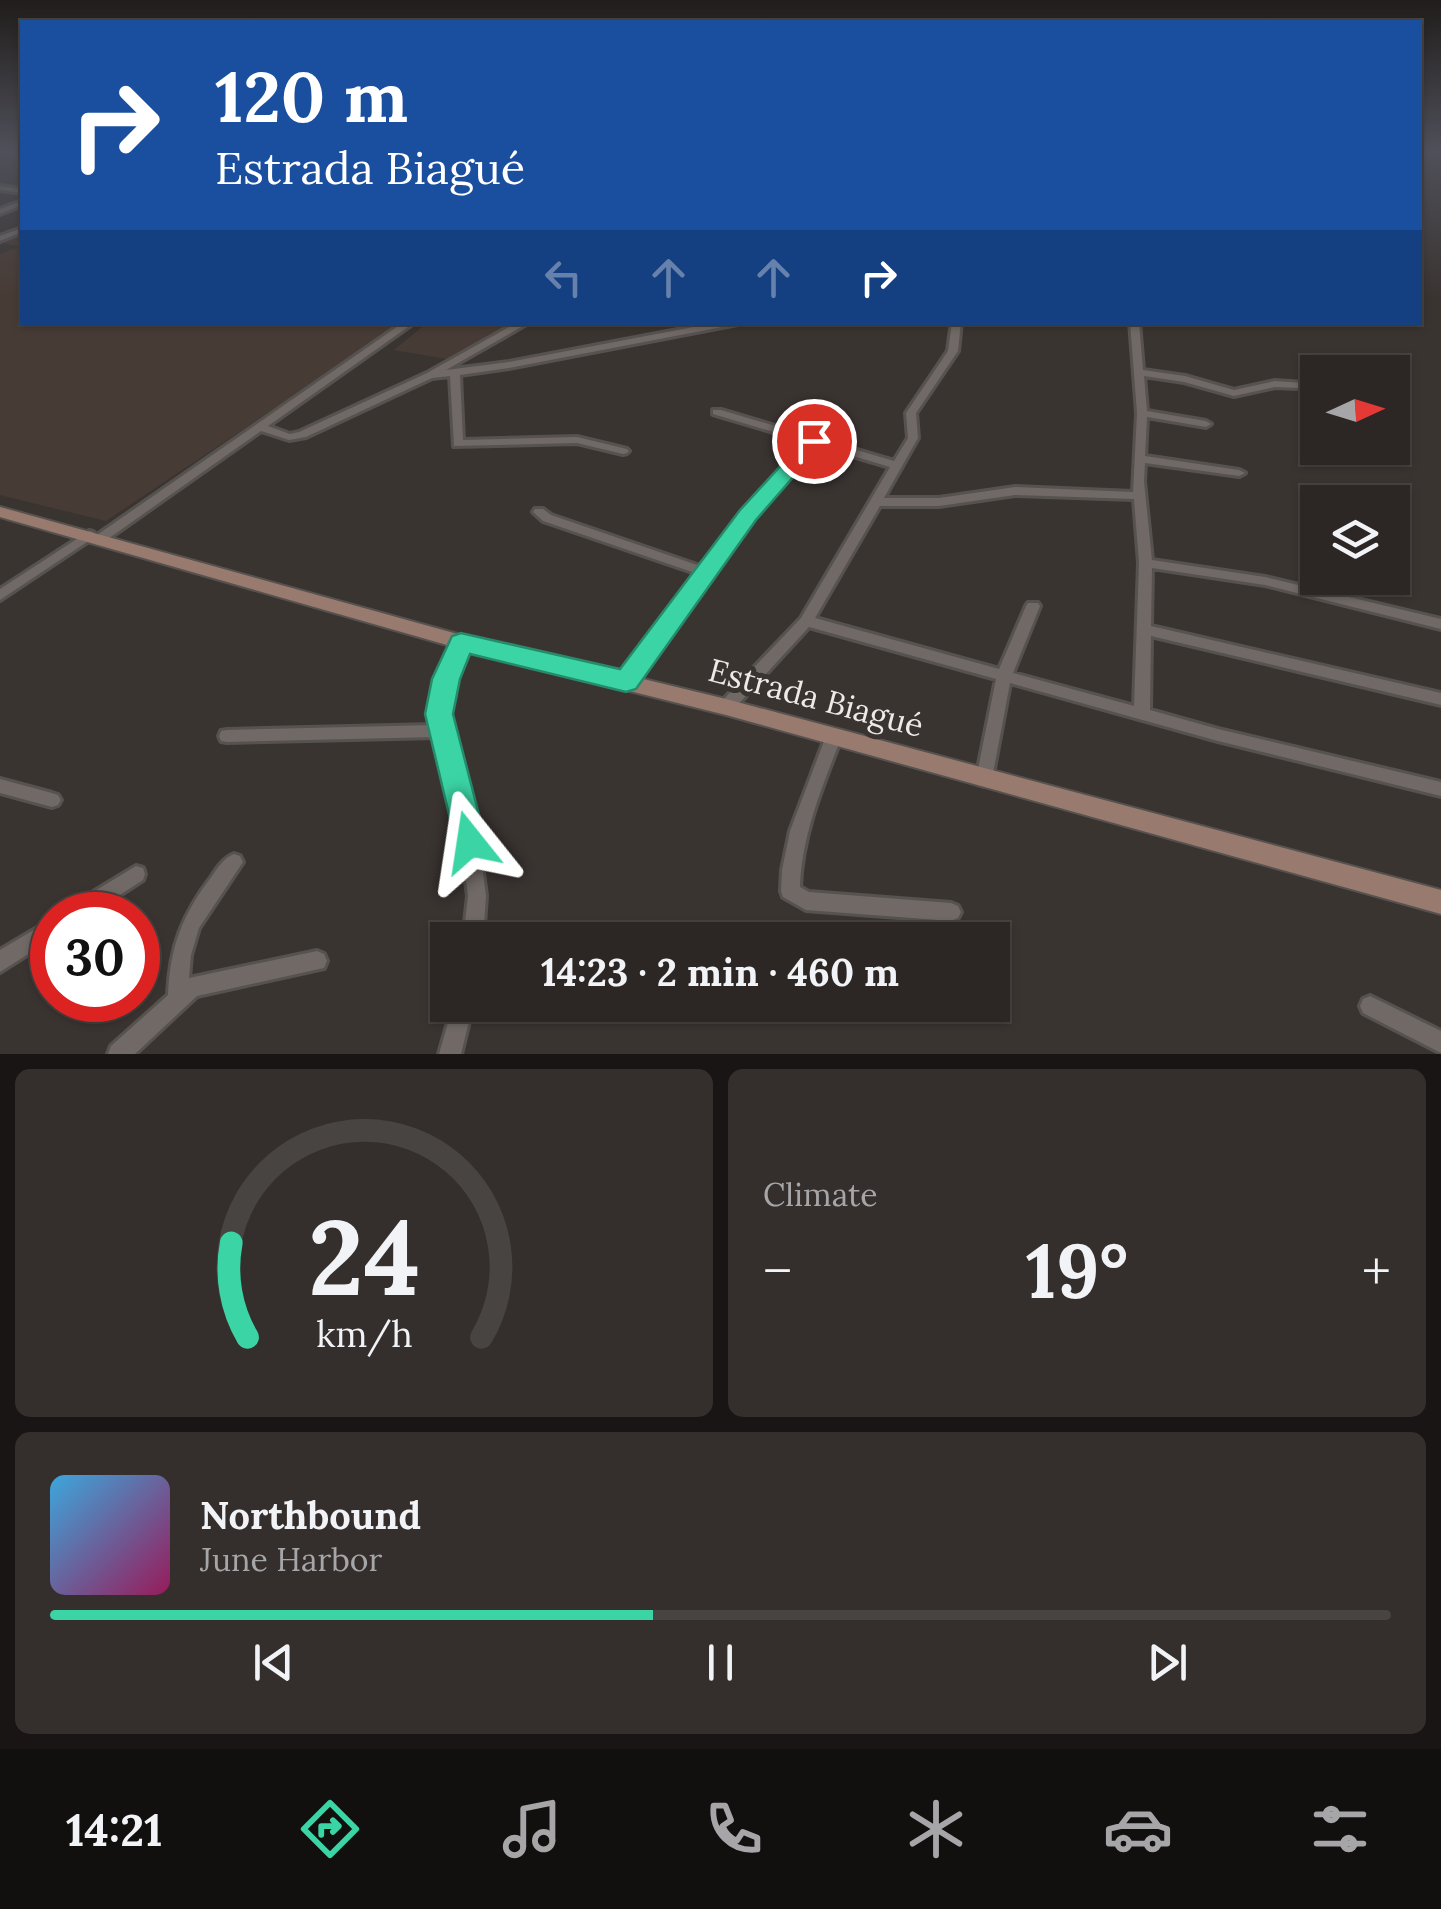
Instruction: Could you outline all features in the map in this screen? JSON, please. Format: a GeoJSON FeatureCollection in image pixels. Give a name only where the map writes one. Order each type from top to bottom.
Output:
{"type":"FeatureCollection","features":[{"type":"Feature","properties":{"kind":"main road","name":"Estrada Biagué"},"geometry":{"type":"LineString","coordinates":[[0,513],[461,642],[726,707],[1441,902]]}},
{"type":"Feature","properties":{"kind":"street"},"geometry":{"type":"LineString","coordinates":[[0,595],[262,428],[407,325]]}},
{"type":"Feature","properties":{"kind":"street"},"geometry":{"type":"LineString","coordinates":[[262,428],[290,437],[302,435],[430,375],[521,325]]}},
{"type":"Feature","properties":{"kind":"street"},"geometry":{"type":"LineString","coordinates":[[430,375],[528,364],[661,328],[702,325]]}},
{"type":"Feature","properties":{"kind":"street"},"geometry":{"type":"LineString","coordinates":[[726,707],[806,621],[913,438],[914,408],[953,351],[957,325]]}},
{"type":"Feature","properties":{"kind":"street"},"geometry":{"type":"LineString","coordinates":[[1134,325],[1142,413],[1139,496],[1146,563],[1142,714]]}},
{"type":"Feature","properties":{"kind":"street"},"geometry":{"type":"LineString","coordinates":[[1140,372],[1234,393],[1276,384],[1300,386]]}},
{"type":"Feature","properties":{"kind":"street"},"geometry":{"type":"LineString","coordinates":[[455,373],[458,444],[577,440],[623,451]]}},
{"type":"Feature","properties":{"kind":"street"},"geometry":{"type":"LineString","coordinates":[[717,412],[896,465]]}},
{"type":"Feature","properties":{"kind":"street"},"geometry":{"type":"LineString","coordinates":[[1142,413],[1206,424]]}},
{"type":"Feature","properties":{"kind":"street"},"geometry":{"type":"LineString","coordinates":[[626,681],[761,498],[814,441]]}},
{"type":"Feature","properties":{"kind":"street"},"geometry":{"type":"LineString","coordinates":[[1139,458],[1239,473]]}},
{"type":"Feature","properties":{"kind":"street"},"geometry":{"type":"LineString","coordinates":[[874,502],[939,502],[1015,491],[1139,496]]}},
{"type":"Feature","properties":{"kind":"street"},"geometry":{"type":"LineString","coordinates":[[540,512],[547,518],[704,572]]}},
{"type":"Feature","properties":{"kind":"street"},"geometry":{"type":"LineString","coordinates":[[1146,563],[1265,581],[1441,624]]}},
{"type":"Feature","properties":{"kind":"street"},"geometry":{"type":"LineString","coordinates":[[984,779],[1004,676],[1033,606]]}},
{"type":"Feature","properties":{"kind":"street"},"geometry":{"type":"LineString","coordinates":[[806,621],[1142,714],[1441,790]]}},
{"type":"Feature","properties":{"kind":"street"},"geometry":{"type":"LineString","coordinates":[[1145,630],[1441,700]]}},
{"type":"Feature","properties":{"kind":"street"},"geometry":{"type":"LineString","coordinates":[[461,642],[440,701],[440,731],[470,842],[477,896],[475,922]]}},
{"type":"Feature","properties":{"kind":"street"},"geometry":{"type":"LineString","coordinates":[[227,736],[440,731]]}},
{"type":"Feature","properties":{"kind":"street"},"geometry":{"type":"LineString","coordinates":[[834,736],[799,823],[790,861],[790,891],[806,901],[950,912]]}},
{"type":"Feature","properties":{"kind":"street"},"geometry":{"type":"LineString","coordinates":[[0,786],[52,800]]}},
{"type":"Feature","properties":{"kind":"street"},"geometry":{"type":"LineString","coordinates":[[178,997],[180,951],[192,914],[234,862]]}},
{"type":"Feature","properties":{"kind":"street"},"geometry":{"type":"LineString","coordinates":[[108,892],[136,874]]}},
{"type":"Feature","properties":{"kind":"street"},"geometry":{"type":"LineString","coordinates":[[0,962],[30,942]]}},
{"type":"Feature","properties":{"kind":"street"},"geometry":{"type":"LineString","coordinates":[[119,1054],[192,987],[317,961]]}},
{"type":"Feature","properties":{"kind":"street"},"geometry":{"type":"LineString","coordinates":[[1370,1006],[1441,1042]]}},
{"type":"Feature","properties":{"kind":"street"},"geometry":{"type":"LineString","coordinates":[[450,1054],[458,1022]]}},
{"type":"Feature","properties":{"kind":"shaded area"},"geometry":{"type":"Polygon","coordinates":[[[20,236],[20,325],[399,325],[106,521],[0,495],[0,254],[19,247],[0,242],[20,236]]]}},
{"type":"Feature","properties":{"kind":"shaded area"},"geometry":{"type":"Polygon","coordinates":[[[425,325],[511,327],[452,360],[394,350],[425,325]]]}},
{"type":"Feature","properties":{"kind":"route"},"geometry":{"type":"LineString","coordinates":[[470,842],[440,731],[439,714],[446,679],[461,642],[626,681],[761,498],[814,441]]}}]}
